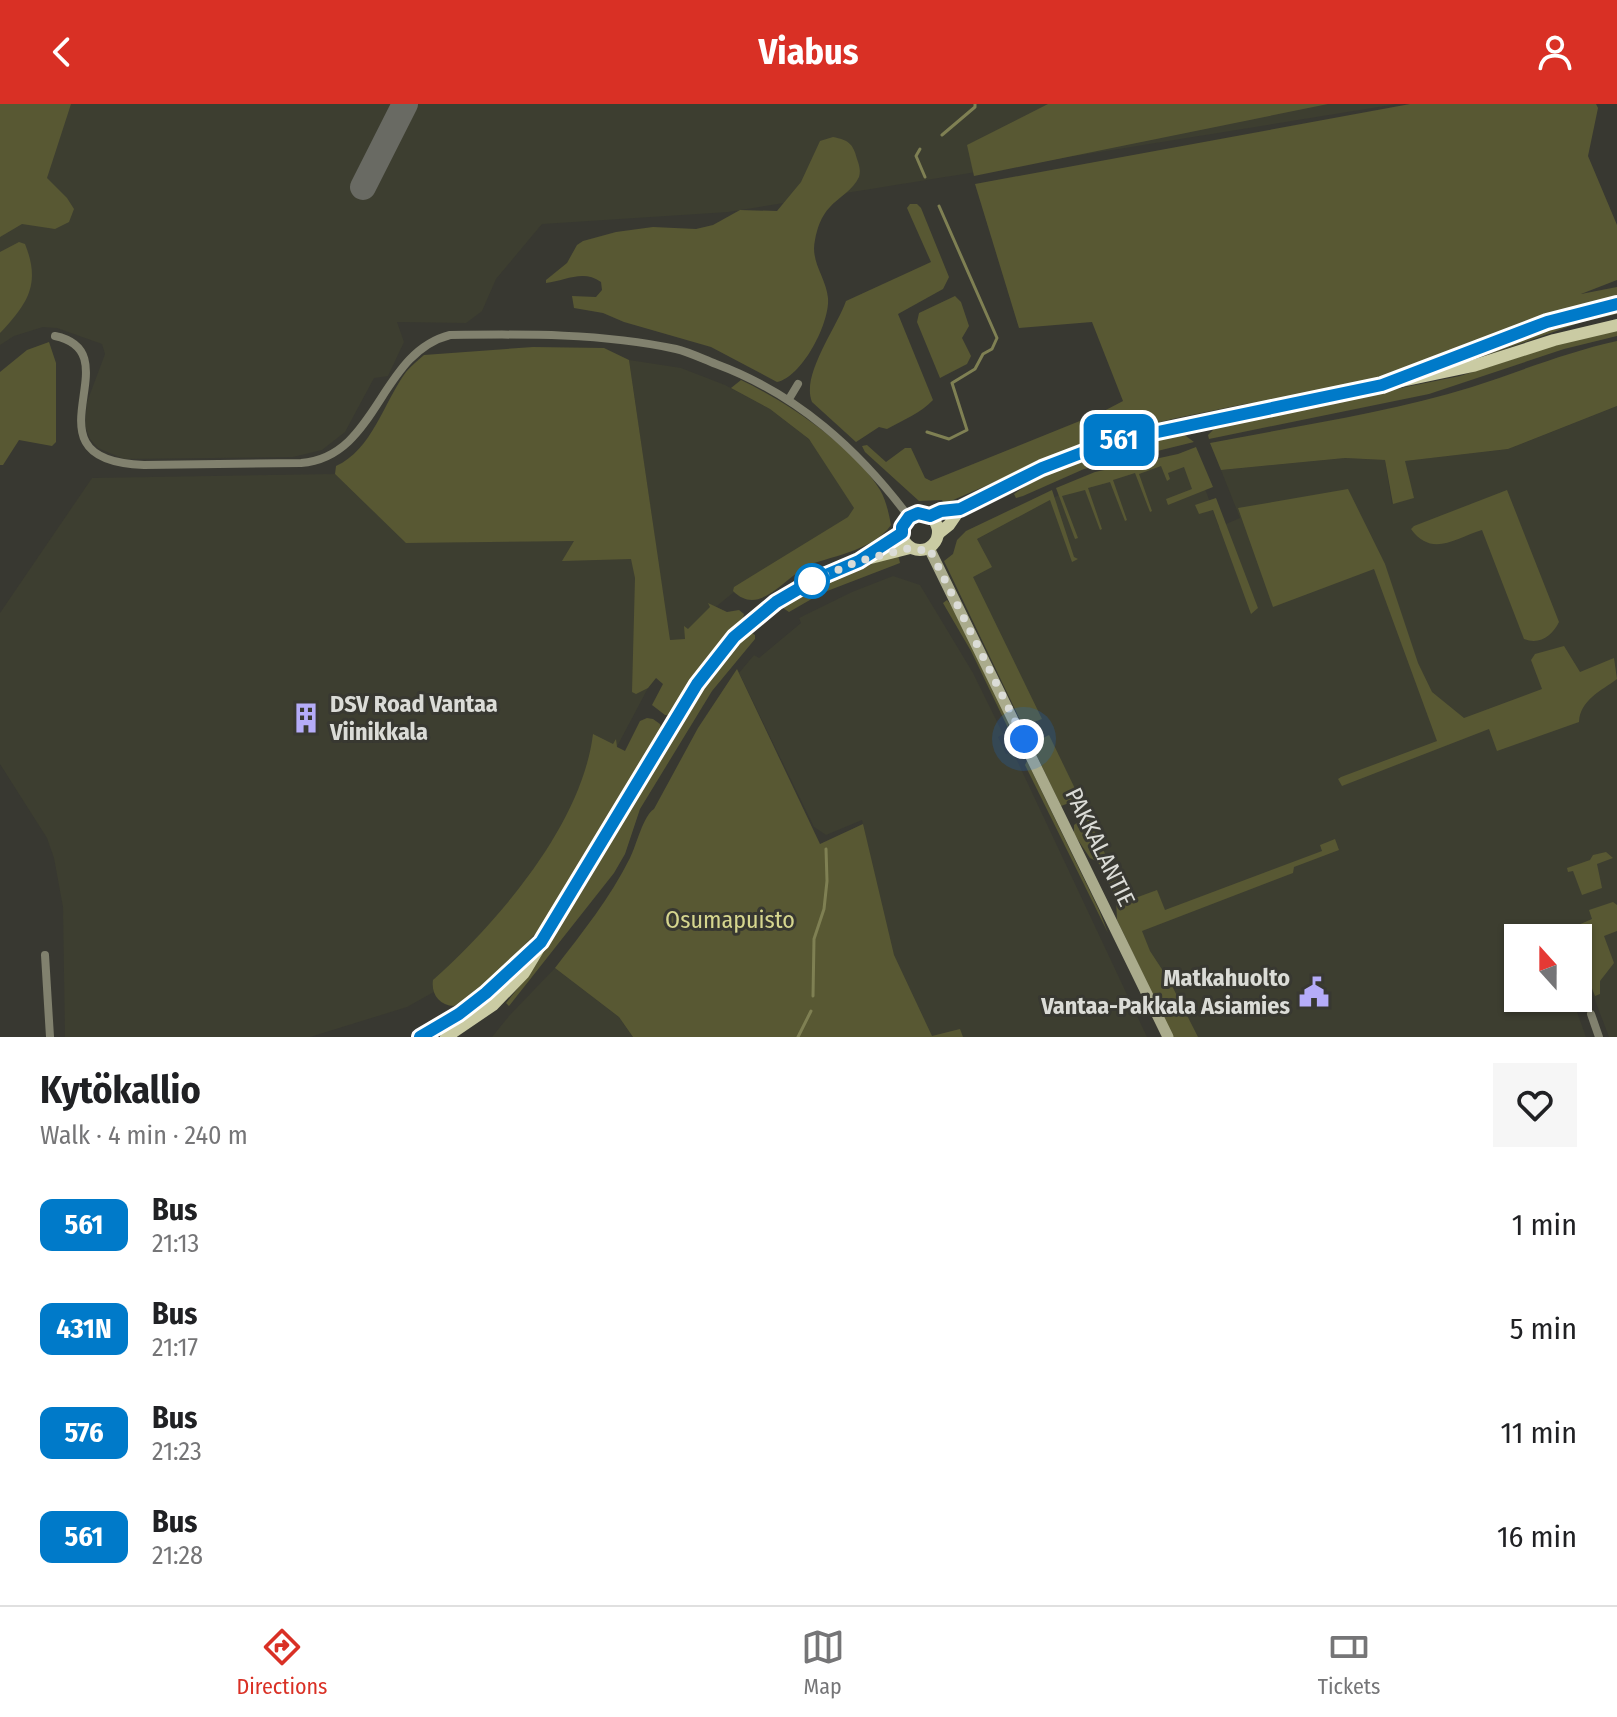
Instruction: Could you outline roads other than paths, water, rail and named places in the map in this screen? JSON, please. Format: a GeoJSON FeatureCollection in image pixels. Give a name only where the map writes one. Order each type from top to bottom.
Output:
{"type":"FeatureCollection","features":[{"type":"Feature","properties":{"kind":"main road"},"geometry":{"type":"LineString","coordinates":[[1382,385],[1547,322],[1617,304]]}},
{"type":"Feature","properties":{"kind":"main road"},"geometry":{"type":"LineString","coordinates":[[930,516],[960,509],[1042,468],[1110,442],[1473,366],[1554,340],[1617,325]]}},
{"type":"Feature","properties":{"kind":"main road"},"geometry":{"type":"LineString","coordinates":[[430,1035],[449,1033],[541,942],[697,684],[722,650],[776,602],[812,581],[859,561],[910,548],[929,548],[960,509]]}},
{"type":"Feature","properties":{"kind":"main road"},"geometry":{"type":"LineString","coordinates":[[910,548],[902,533],[902,527],[909,517],[918,513],[930,516],[936,521],[939,533]]}},
{"type":"Feature","properties":{"kind":"main road"},"geometry":{"type":"LineString","coordinates":[[859,561],[902,533]]}},
{"type":"Feature","properties":{"kind":"main road","name":"PAKKALANTIE"},"geometry":{"type":"LineString","coordinates":[[929,548],[1168,1037]]}},
{"type":"Feature","properties":{"kind":"street"},"geometry":{"type":"LineString","coordinates":[[55,336],[75,344],[85,362],[86,393],[79,420],[87,443],[95,453],[125,465],[317,462],[344,448],[358,434],[415,353],[450,335],[522,334],[604,338],[677,350],[747,375],[789,399],[856,454],[909,517]]}},
{"type":"Feature","properties":{"kind":"street"},"geometry":{"type":"LineString","coordinates":[[789,399],[798,384]]}},
{"type":"Feature","properties":{"kind":"street"},"geometry":{"type":"LineString","coordinates":[[45,955],[50,1037]]}},
{"type":"Feature","properties":{"kind":"street"},"geometry":{"type":"LineString","coordinates":[[1591,1014],[1599,1037]]}},
{"type":"Feature","properties":{"kind":"waterway"},"geometry":{"type":"LineString","coordinates":[[942,135],[975,104]]}},
{"type":"Feature","properties":{"kind":"waterway"},"geometry":{"type":"LineString","coordinates":[[920,149],[916,156],[925,177]]}},
{"type":"Feature","properties":{"kind":"waterway"},"geometry":{"type":"LineString","coordinates":[[927,432],[949,439],[967,430],[952,383],[975,369],[997,338],[939,206]]}},
{"type":"Feature","properties":{"kind":"waterway"},"geometry":{"type":"LineString","coordinates":[[813,996],[814,939],[824,909],[826,849]]}},
{"type":"Feature","properties":{"kind":"waterway"},"geometry":{"type":"LineString","coordinates":[[798,1037],[811,1011]]}},
{"type":"Feature","properties":{"kind":"place","name":"DSV Road Vantaa Viinikkala"},"geometry":{"type":"Point","coordinates":[306,718]}},
{"type":"Feature","properties":{"kind":"place","name":"Matkahuolto Vantaa-Pakkala Asiamies"},"geometry":{"type":"Point","coordinates":[1314,992]}},
{"type":"Feature","properties":{"kind":"park label","name":"Osumapuisto"},"geometry":{"type":"Point","coordinates":[730,920]}}]}
